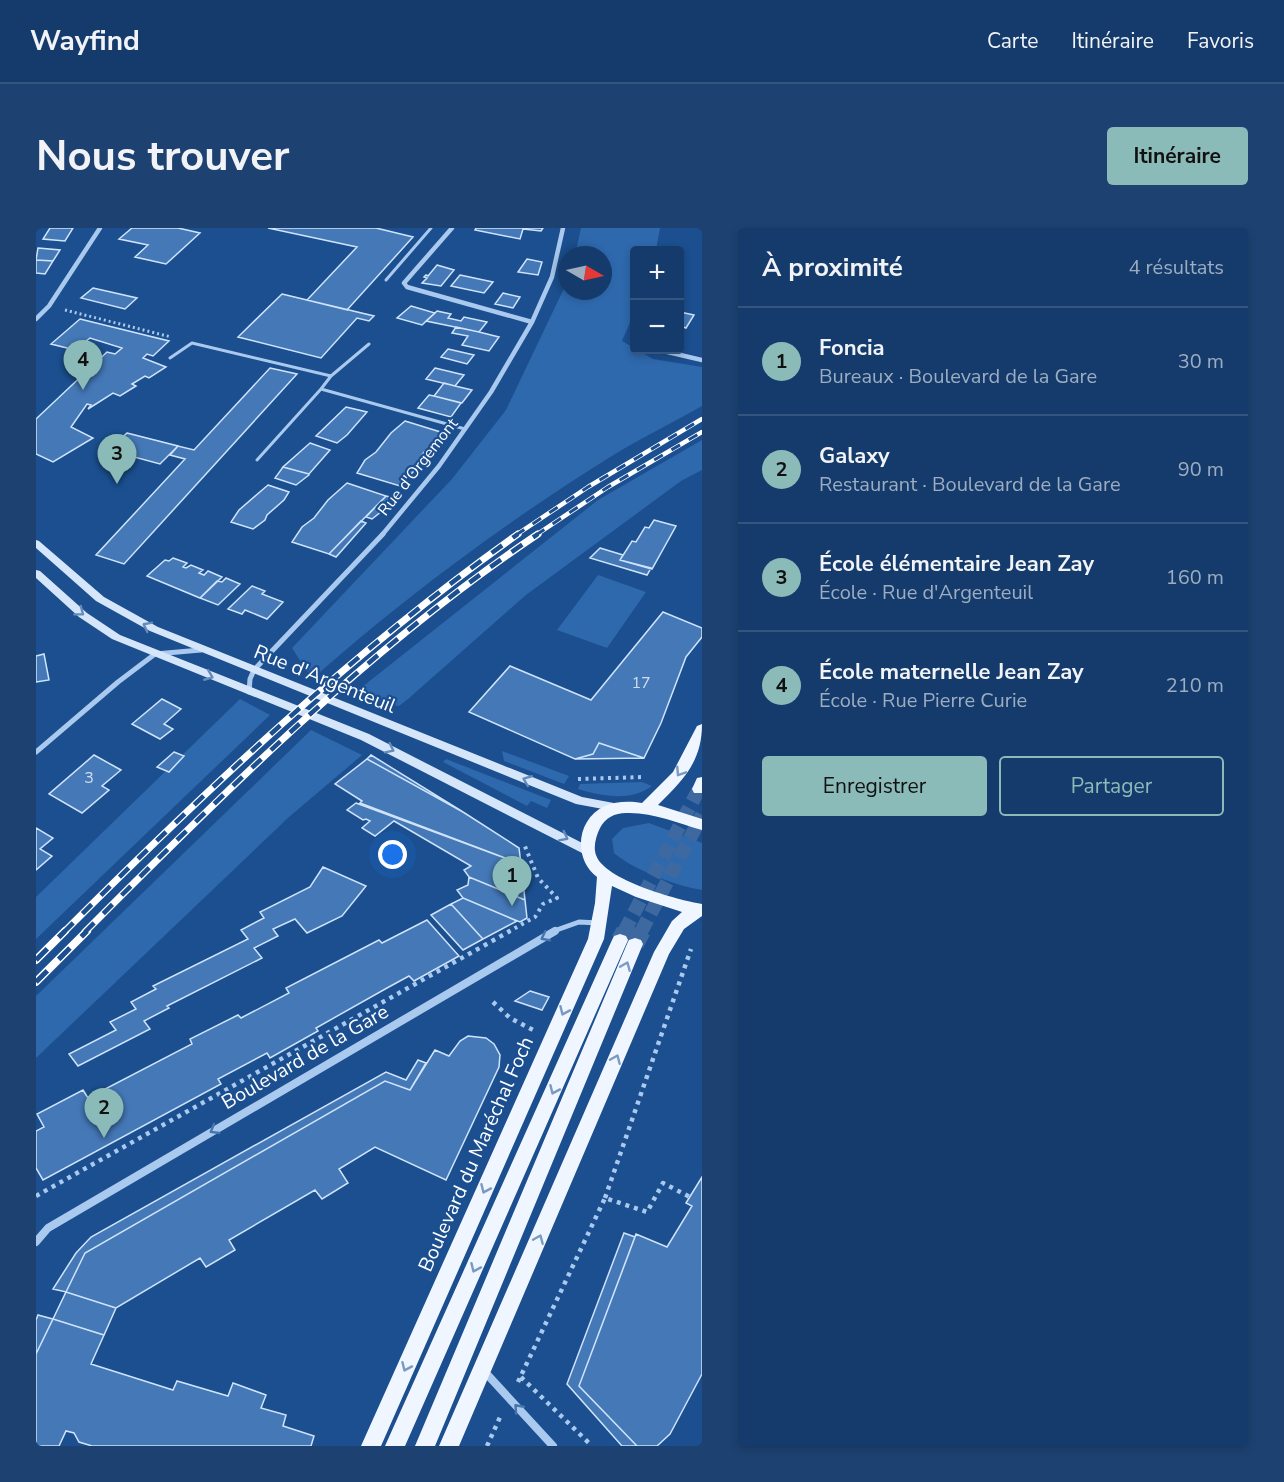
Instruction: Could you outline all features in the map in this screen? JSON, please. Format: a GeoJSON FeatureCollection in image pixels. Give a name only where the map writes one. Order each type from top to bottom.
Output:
{"type":"FeatureCollection","features":[{"type":"Feature","properties":{"kind":"main road","name":"Rue d'Argenteuil"},"geometry":{"type":"LineString","coordinates":[[36,543],[100,599],[154,629],[201,650],[580,801],[622,809]]}},
{"type":"Feature","properties":{"kind":"main road","name":"Rue d'Argenteuil"},"geometry":{"type":"LineString","coordinates":[[36,573],[90,620],[116,637],[366,737],[588,851]]}},
{"type":"Feature","properties":{"kind":"main road"},"geometry":{"type":"LineString","coordinates":[[646,807],[679,775],[702,729]]}},
{"type":"Feature","properties":{"kind":"main road"},"geometry":{"type":"LineString","coordinates":[[699,910],[669,903],[605,876],[589,859],[588,851],[592,827],[605,814],[622,809],[646,807],[702,825]]}},
{"type":"Feature","properties":{"kind":"main road","name":"Boulevard du Maréchal Foch"},"geometry":{"type":"LineString","coordinates":[[371,1446],[584,968],[600,923],[605,876]]}},
{"type":"Feature","properties":{"kind":"main road"},"geometry":{"type":"LineString","coordinates":[[449,1446],[662,952],[678,926],[699,910]]}},
{"type":"Feature","properties":{"kind":"main road"},"geometry":{"type":"LineString","coordinates":[[395,1446],[627,942],[424,1446]]}},
{"type":"Feature","properties":{"kind":"street"},"geometry":{"type":"LineString","coordinates":[[36,319],[50,306],[100,228]]}},
{"type":"Feature","properties":{"kind":"street"},"geometry":{"type":"LineString","coordinates":[[452,228],[404,283],[407,287],[532,322]]}},
{"type":"Feature","properties":{"kind":"street","name":"Rue d'Orgemont"},"geometry":{"type":"LineString","coordinates":[[254,670],[382,535],[439,466],[491,392],[532,322],[552,277],[563,228]]}},
{"type":"Feature","properties":{"kind":"street"},"geometry":{"type":"LineString","coordinates":[[676,354],[702,360]]}},
{"type":"Feature","properties":{"kind":"street"},"geometry":{"type":"LineString","coordinates":[[36,752],[118,682],[155,654],[201,650]]}},
{"type":"Feature","properties":{"kind":"street"},"geometry":{"type":"LineString","coordinates":[[249,692],[250,679],[254,670]]}},
{"type":"Feature","properties":{"kind":"street","name":"Boulevard de la Gare"},"geometry":{"type":"LineString","coordinates":[[36,1242],[48,1228],[525,947],[572,923],[586,920],[600,923]]}},
{"type":"Feature","properties":{"kind":"street"},"geometry":{"type":"LineString","coordinates":[[483,1369],[553,1446]]}},
{"type":"Feature","properties":{"kind":"lane"},"geometry":{"type":"LineString","coordinates":[[386,280],[431,228]]}},
{"type":"Feature","properties":{"kind":"lane"},"geometry":{"type":"LineString","coordinates":[[170,358],[192,343],[331,376]]}},
{"type":"Feature","properties":{"kind":"lane"},"geometry":{"type":"LineString","coordinates":[[257,460],[331,376],[369,344]]}},
{"type":"Feature","properties":{"kind":"lane"},"geometry":{"type":"LineString","coordinates":[[321,389],[465,429]]}},
{"type":"Feature","properties":{"kind":"path"},"geometry":{"type":"LineString","coordinates":[[50,306],[192,343]]}},
{"type":"Feature","properties":{"kind":"path"},"geometry":{"type":"LineString","coordinates":[[570,784],[580,778],[649,777]]}},
{"type":"Feature","properties":{"kind":"path"},"geometry":{"type":"LineString","coordinates":[[36,1196],[535,917],[543,904],[557,898],[538,878],[524,844]]}},
{"type":"Feature","properties":{"kind":"path"},"geometry":{"type":"LineString","coordinates":[[487,1446],[605,1198],[694,943]]}},
{"type":"Feature","properties":{"kind":"path"},"geometry":{"type":"LineString","coordinates":[[493,1002],[510,1018]]}},
{"type":"Feature","properties":{"kind":"path"},"geometry":{"type":"LineString","coordinates":[[605,1198],[647,1212],[663,1183],[690,1197]]}},
{"type":"Feature","properties":{"kind":"path"},"geometry":{"type":"LineString","coordinates":[[521,1377],[592,1446]]}},
{"type":"Feature","properties":{"kind":"shaded area"},"geometry":{"type":"Polygon","coordinates":[[[581,228],[660,228],[657,246],[630,246],[630,322],[622,341],[630,346],[630,354],[644,354],[653,359],[702,367],[702,406],[607,459],[530,509],[418,591],[312,679],[292,648],[452,479],[506,410],[558,300],[612,300],[612,246],[577,246],[581,228]]]}},
{"type":"Feature","properties":{"kind":"shaded area"},"geometry":{"type":"Polygon","coordinates":[[[702,440],[702,470],[681,481],[526,595],[399,706],[352,695],[598,500],[702,440]]]}},
{"type":"Feature","properties":{"kind":"shaded area"},"geometry":{"type":"Polygon","coordinates":[[[598,575],[646,592],[607,648],[557,630],[598,575]]]}},
{"type":"Feature","properties":{"kind":"shaded area"},"geometry":{"type":"Polygon","coordinates":[[[240,699],[270,715],[36,939],[36,897],[240,699]]]}},
{"type":"Feature","properties":{"kind":"shaded area"},"geometry":{"type":"Polygon","coordinates":[[[311,730],[362,755],[289,817],[36,1058],[36,996],[311,730]]]}},
{"type":"Feature","properties":{"kind":"shaded area"},"geometry":{"type":"Polygon","coordinates":[[[502,751],[569,776],[564,784],[504,761],[502,751]]]}},
{"type":"Feature","properties":{"kind":"shaded area"},"geometry":{"type":"Polygon","coordinates":[[[446,759],[551,800],[547,808],[531,801],[527,806],[443,762],[446,759]]]}},
{"type":"Feature","properties":{"kind":"shaded area"},"geometry":{"type":"Polygon","coordinates":[[[642,782],[652,786],[625,796],[597,794],[578,789],[580,784],[642,782]]]}},
{"type":"Feature","properties":{"kind":"shaded area"},"geometry":{"type":"Polygon","coordinates":[[[649,823],[702,843],[702,890],[656,876],[614,853],[612,839],[623,828],[649,823]]]}},
{"type":"Feature","properties":{"kind":"building"},"geometry":{"type":"Polygon","coordinates":[[[50,228],[73,228],[65,241],[43,239],[50,228]]]}},
{"type":"Feature","properties":{"kind":"building"},"geometry":{"type":"Polygon","coordinates":[[[132,228],[178,228],[200,233],[166,264],[135,257],[148,245],[119,239],[132,228]]]}},
{"type":"Feature","properties":{"kind":"building"},"geometry":{"type":"Polygon","coordinates":[[[268,228],[376,228],[413,237],[347,310],[307,300],[357,247],[268,228]]]}},
{"type":"Feature","properties":{"kind":"building"},"geometry":{"type":"Polygon","coordinates":[[[476,228],[543,228],[541,231],[523,229],[520,239],[475,230],[476,228]]]}},
{"type":"Feature","properties":{"kind":"building"},"geometry":{"type":"Polygon","coordinates":[[[38,248],[60,250],[53,261],[36,260],[38,248]]]}},
{"type":"Feature","properties":{"kind":"building"},"geometry":{"type":"Polygon","coordinates":[[[527,259],[542,262],[538,275],[518,272],[527,259]]]}},
{"type":"Feature","properties":{"kind":"building"},"geometry":{"type":"Polygon","coordinates":[[[36,260],[53,261],[45,274],[36,273],[36,260]]]}},
{"type":"Feature","properties":{"kind":"building"},"geometry":{"type":"Polygon","coordinates":[[[437,265],[454,270],[441,286],[422,283],[427,278],[424,277],[428,276],[437,265]]]}},
{"type":"Feature","properties":{"kind":"building"},"geometry":{"type":"Polygon","coordinates":[[[460,275],[493,282],[484,293],[451,286],[460,275]]]}},
{"type":"Feature","properties":{"kind":"building"},"geometry":{"type":"Polygon","coordinates":[[[93,288],[137,298],[125,309],[81,298],[93,288]]]}},
{"type":"Feature","properties":{"kind":"building"},"geometry":{"type":"Polygon","coordinates":[[[503,293],[520,297],[513,308],[495,304],[503,293]]]}},
{"type":"Feature","properties":{"kind":"building"},"geometry":{"type":"Polygon","coordinates":[[[282,294],[374,316],[369,321],[357,318],[321,358],[238,337],[282,294]]]}},
{"type":"Feature","properties":{"kind":"building"},"geometry":{"type":"Polygon","coordinates":[[[411,306],[435,313],[422,325],[397,318],[411,306]]]}},
{"type":"Feature","properties":{"kind":"building"},"geometry":{"type":"Polygon","coordinates":[[[437,311],[451,314],[448,318],[461,321],[464,317],[487,322],[479,332],[426,321],[437,311]]]}},
{"type":"Feature","properties":{"kind":"building"},"geometry":{"type":"Polygon","coordinates":[[[684,313],[694,315],[686,328],[684,327],[684,313]]]}},
{"type":"Feature","properties":{"kind":"building"},"geometry":{"type":"Polygon","coordinates":[[[80,319],[169,341],[153,356],[147,354],[143,358],[166,367],[149,378],[145,376],[132,384],[136,386],[120,396],[113,393],[88,409],[91,405],[87,404],[71,427],[93,438],[53,462],[36,454],[36,419],[107,352],[115,354],[122,348],[90,338],[75,350],[51,344],[80,319]]]}},
{"type":"Feature","properties":{"kind":"building"},"geometry":{"type":"Polygon","coordinates":[[[456,327],[499,337],[489,351],[462,345],[468,336],[452,333],[456,327]]]}},
{"type":"Feature","properties":{"kind":"building"},"geometry":{"type":"Polygon","coordinates":[[[448,349],[474,355],[467,364],[441,357],[448,349]]]}},
{"type":"Feature","properties":{"kind":"building"},"geometry":{"type":"Polygon","coordinates":[[[270,368],[297,374],[124,564],[96,555],[185,459],[170,455],[178,446],[194,450],[270,368]]]}},
{"type":"Feature","properties":{"kind":"building"},"geometry":{"type":"Polygon","coordinates":[[[435,368],[464,375],[455,386],[426,379],[435,368]]]}},
{"type":"Feature","properties":{"kind":"building"},"geometry":{"type":"Polygon","coordinates":[[[444,383],[472,390],[462,403],[434,396],[444,383]]]}},
{"type":"Feature","properties":{"kind":"building"},"geometry":{"type":"Polygon","coordinates":[[[429,395],[461,403],[451,417],[418,408],[429,395]]]}},
{"type":"Feature","properties":{"kind":"building"},"geometry":{"type":"Polygon","coordinates":[[[346,407],[367,412],[337,443],[316,436],[346,407]]]}},
{"type":"Feature","properties":{"kind":"building"},"geometry":{"type":"Polygon","coordinates":[[[405,421],[447,434],[439,448],[431,452],[425,451],[422,455],[427,457],[400,486],[357,473],[365,460],[376,452],[391,433],[405,421]]]}},
{"type":"Feature","properties":{"kind":"building"},"geometry":{"type":"Polygon","coordinates":[[[127,433],[178,446],[160,464],[108,450],[127,433]]]}},
{"type":"Feature","properties":{"kind":"building"},"geometry":{"type":"Polygon","coordinates":[[[310,443],[330,450],[309,474],[283,467],[310,443]]]}},
{"type":"Feature","properties":{"kind":"building"},"geometry":{"type":"Polygon","coordinates":[[[283,467],[309,475],[296,485],[275,478],[283,467]]]}},
{"type":"Feature","properties":{"kind":"building"},"geometry":{"type":"Polygon","coordinates":[[[347,483],[386,496],[329,554],[292,542],[302,527],[314,518],[328,500],[347,483]]]}},
{"type":"Feature","properties":{"kind":"building"},"geometry":{"type":"Polygon","coordinates":[[[268,485],[289,492],[265,520],[253,529],[231,522],[239,510],[268,485]]]}},
{"type":"Feature","properties":{"kind":"building"},"geometry":{"type":"Polygon","coordinates":[[[386,496],[390,497],[382,511],[372,519],[366,517],[386,496]]]}},
{"type":"Feature","properties":{"kind":"building"},"geometry":{"type":"Polygon","coordinates":[[[654,520],[676,526],[652,569],[620,560],[632,541],[636,542],[645,527],[649,528],[654,520]]]}},
{"type":"Feature","properties":{"kind":"building"},"geometry":{"type":"Polygon","coordinates":[[[361,521],[366,523],[336,557],[329,554],[361,521]]]}},
{"type":"Feature","properties":{"kind":"building"},"geometry":{"type":"Polygon","coordinates":[[[600,548],[623,555],[620,560],[651,568],[647,575],[590,558],[600,548]]]}},
{"type":"Feature","properties":{"kind":"building"},"geometry":{"type":"Polygon","coordinates":[[[173,558],[187,563],[183,567],[191,565],[203,570],[199,573],[204,575],[208,571],[222,577],[200,598],[147,576],[165,560],[169,561],[173,558]]]}},
{"type":"Feature","properties":{"kind":"building"},"geometry":{"type":"Polygon","coordinates":[[[226,578],[240,584],[218,605],[200,598],[217,581],[222,582],[226,578]]]}},
{"type":"Feature","properties":{"kind":"building"},"geometry":{"type":"Polygon","coordinates":[[[252,586],[265,591],[262,594],[283,602],[267,619],[245,610],[242,614],[228,609],[252,586]]]}},
{"type":"Feature","properties":{"kind":"building"},"geometry":{"type":"Polygon","coordinates":[[[663,612],[702,628],[702,637],[686,657],[661,723],[644,758],[599,743],[593,754],[575,759],[469,712],[510,666],[591,700],[663,612]]]}},
{"type":"Feature","properties":{"kind":"building"},"geometry":{"type":"Polygon","coordinates":[[[44,654],[49,680],[36,682],[36,656],[44,654]]]}},
{"type":"Feature","properties":{"kind":"building"},"geometry":{"type":"Polygon","coordinates":[[[162,699],[181,709],[164,724],[173,729],[160,739],[132,724],[162,699]]]}},
{"type":"Feature","properties":{"kind":"building"},"geometry":{"type":"Polygon","coordinates":[[[599,743],[644,758],[575,759],[593,754],[599,743]]]}},
{"type":"Feature","properties":{"kind":"building"},"geometry":{"type":"Polygon","coordinates":[[[174,752],[184,756],[169,772],[157,767],[174,752]]]}},
{"type":"Feature","properties":{"kind":"building"},"geometry":{"type":"Polygon","coordinates":[[[94,755],[121,770],[102,786],[109,790],[82,813],[49,794],[94,755]]]}},
{"type":"Feature","properties":{"kind":"building"},"geometry":{"type":"Polygon","coordinates":[[[371,755],[463,812],[367,759],[371,755]]]}},
{"type":"Feature","properties":{"kind":"building"},"geometry":{"type":"Polygon","coordinates":[[[367,759],[463,812],[519,848],[521,864],[360,803],[362,801],[335,784],[367,759]]]}},
{"type":"Feature","properties":{"kind":"building"},"geometry":{"type":"Polygon","coordinates":[[[356,803],[521,864],[525,900],[469,877],[464,870],[471,866],[394,821],[375,836],[362,828],[370,821],[363,820],[347,810],[356,803]]]}},
{"type":"Feature","properties":{"kind":"building"},"geometry":{"type":"Polygon","coordinates":[[[36,828],[53,838],[40,849],[52,856],[36,870],[36,828]]]}},
{"type":"Feature","properties":{"kind":"building"},"geometry":{"type":"Polygon","coordinates":[[[323,867],[366,886],[342,916],[307,933],[295,919],[273,929],[278,936],[254,948],[262,958],[167,1006],[169,1008],[144,1021],[150,1029],[78,1066],[69,1054],[116,1030],[110,1022],[136,1009],[131,1002],[156,989],[153,986],[248,939],[241,930],[264,918],[260,912],[310,887],[323,867]]]}},
{"type":"Feature","properties":{"kind":"building"},"geometry":{"type":"Polygon","coordinates":[[[469,877],[525,900],[527,918],[520,922],[463,898],[457,890],[468,885],[469,877]]]}},
{"type":"Feature","properties":{"kind":"building"},"geometry":{"type":"Polygon","coordinates":[[[463,898],[517,921],[483,939],[451,904],[463,898]]]}},
{"type":"Feature","properties":{"kind":"building"},"geometry":{"type":"Polygon","coordinates":[[[451,904],[483,939],[463,950],[431,915],[451,904]]]}},
{"type":"Feature","properties":{"kind":"building"},"geometry":{"type":"Polygon","coordinates":[[[427,920],[459,956],[414,981],[409,976],[316,1028],[318,1031],[270,1058],[267,1053],[218,1079],[221,1084],[43,1180],[36,1168],[36,1131],[44,1127],[37,1114],[83,1090],[88,1098],[192,1044],[190,1039],[238,1015],[241,1018],[289,993],[286,988],[379,940],[382,943],[427,920]]]}},
{"type":"Feature","properties":{"kind":"building"},"geometry":{"type":"Polygon","coordinates":[[[530,991],[549,997],[542,1010],[515,1001],[530,991]]]}},
{"type":"Feature","properties":{"kind":"building"},"geometry":{"type":"Polygon","coordinates":[[[468,1036],[486,1038],[494,1044],[500,1055],[499,1067],[446,1180],[375,1147],[339,1169],[348,1183],[322,1199],[315,1190],[229,1240],[235,1250],[206,1267],[200,1258],[116,1308],[66,1292],[85,1253],[385,1081],[410,1090],[435,1050],[449,1056],[460,1041],[468,1036]]]}},
{"type":"Feature","properties":{"kind":"building"},"geometry":{"type":"Polygon","coordinates":[[[418,1060],[426,1063],[410,1090],[385,1081],[85,1253],[66,1292],[53,1289],[76,1253],[91,1237],[386,1072],[406,1080],[418,1060]]]}},
{"type":"Feature","properties":{"kind":"building"},"geometry":{"type":"Polygon","coordinates":[[[702,1177],[702,1374],[670,1434],[657,1446],[637,1446],[579,1386],[636,1234],[667,1247],[692,1206],[686,1203],[702,1177]]]}},
{"type":"Feature","properties":{"kind":"building"},"geometry":{"type":"Polygon","coordinates":[[[624,1233],[635,1237],[579,1386],[637,1446],[622,1446],[567,1384],[624,1233]]]}},
{"type":"Feature","properties":{"kind":"building"},"geometry":{"type":"Polygon","coordinates":[[[66,1292],[116,1308],[104,1335],[53,1319],[66,1292]]]}},
{"type":"Feature","properties":{"kind":"building"},"geometry":{"type":"Polygon","coordinates":[[[38,1315],[53,1319],[36,1354],[36,1320],[38,1315]]]}},
{"type":"Feature","properties":{"kind":"building"},"geometry":{"type":"Polygon","coordinates":[[[53,1319],[104,1335],[91,1364],[173,1390],[177,1381],[228,1396],[233,1383],[266,1395],[261,1408],[286,1415],[283,1426],[314,1436],[311,1446],[92,1446],[79,1442],[74,1433],[66,1431],[59,1446],[36,1446],[36,1354],[53,1319]]]}},
{"type":"Feature","properties":{"kind":"tunnel"},"geometry":{"type":"LineString","coordinates":[[624,932],[699,789]]}},
{"type":"Feature","properties":{"kind":"tunnel"},"geometry":{"type":"LineString","coordinates":[[641,932],[702,815]]}},
{"type":"Feature","properties":{"kind":"tunnel"},"geometry":{"type":"LineString","coordinates":[[620,940],[625,931]]}},
{"type":"Feature","properties":{"kind":"tunnel"},"geometry":{"type":"LineString","coordinates":[[635,944],[642,931]]}},
{"type":"Feature","properties":{"kind":"railway"},"geometry":{"type":"LineString","coordinates":[[516,535],[588,487],[702,419]]}},
{"type":"Feature","properties":{"kind":"railway"},"geometry":{"type":"LineString","coordinates":[[536,535],[608,487],[702,432]]}},
{"type":"Feature","properties":{"kind":"railway"},"geometry":{"type":"LineString","coordinates":[[64,932],[172,826],[283,723],[398,625],[518,534]]}},
{"type":"Feature","properties":{"kind":"railway"},"geometry":{"type":"LineString","coordinates":[[85,932],[246,773],[358,672],[476,577],[538,534]]}},
{"type":"Feature","properties":{"kind":"railway"},"geometry":{"type":"LineString","coordinates":[[36,982],[87,931]]}},
{"type":"Feature","properties":{"kind":"railway"},"geometry":{"type":"LineString","coordinates":[[36,960],[64,932]]}},
{"type":"Feature","properties":{"kind":"place","name":"École maternelle Jean Zay"},"geometry":{"type":"Point","coordinates":[83,390]}},
{"type":"Feature","properties":{"kind":"place","name":"École élémentaire Jean Zay"},"geometry":{"type":"Point","coordinates":[117,484]}},
{"type":"Feature","properties":{"kind":"place","name":"Foncia"},"geometry":{"type":"Point","coordinates":[512,906]}},
{"type":"Feature","properties":{"kind":"place","name":"Galaxy"},"geometry":{"type":"Point","coordinates":[104,1138]}}]}
